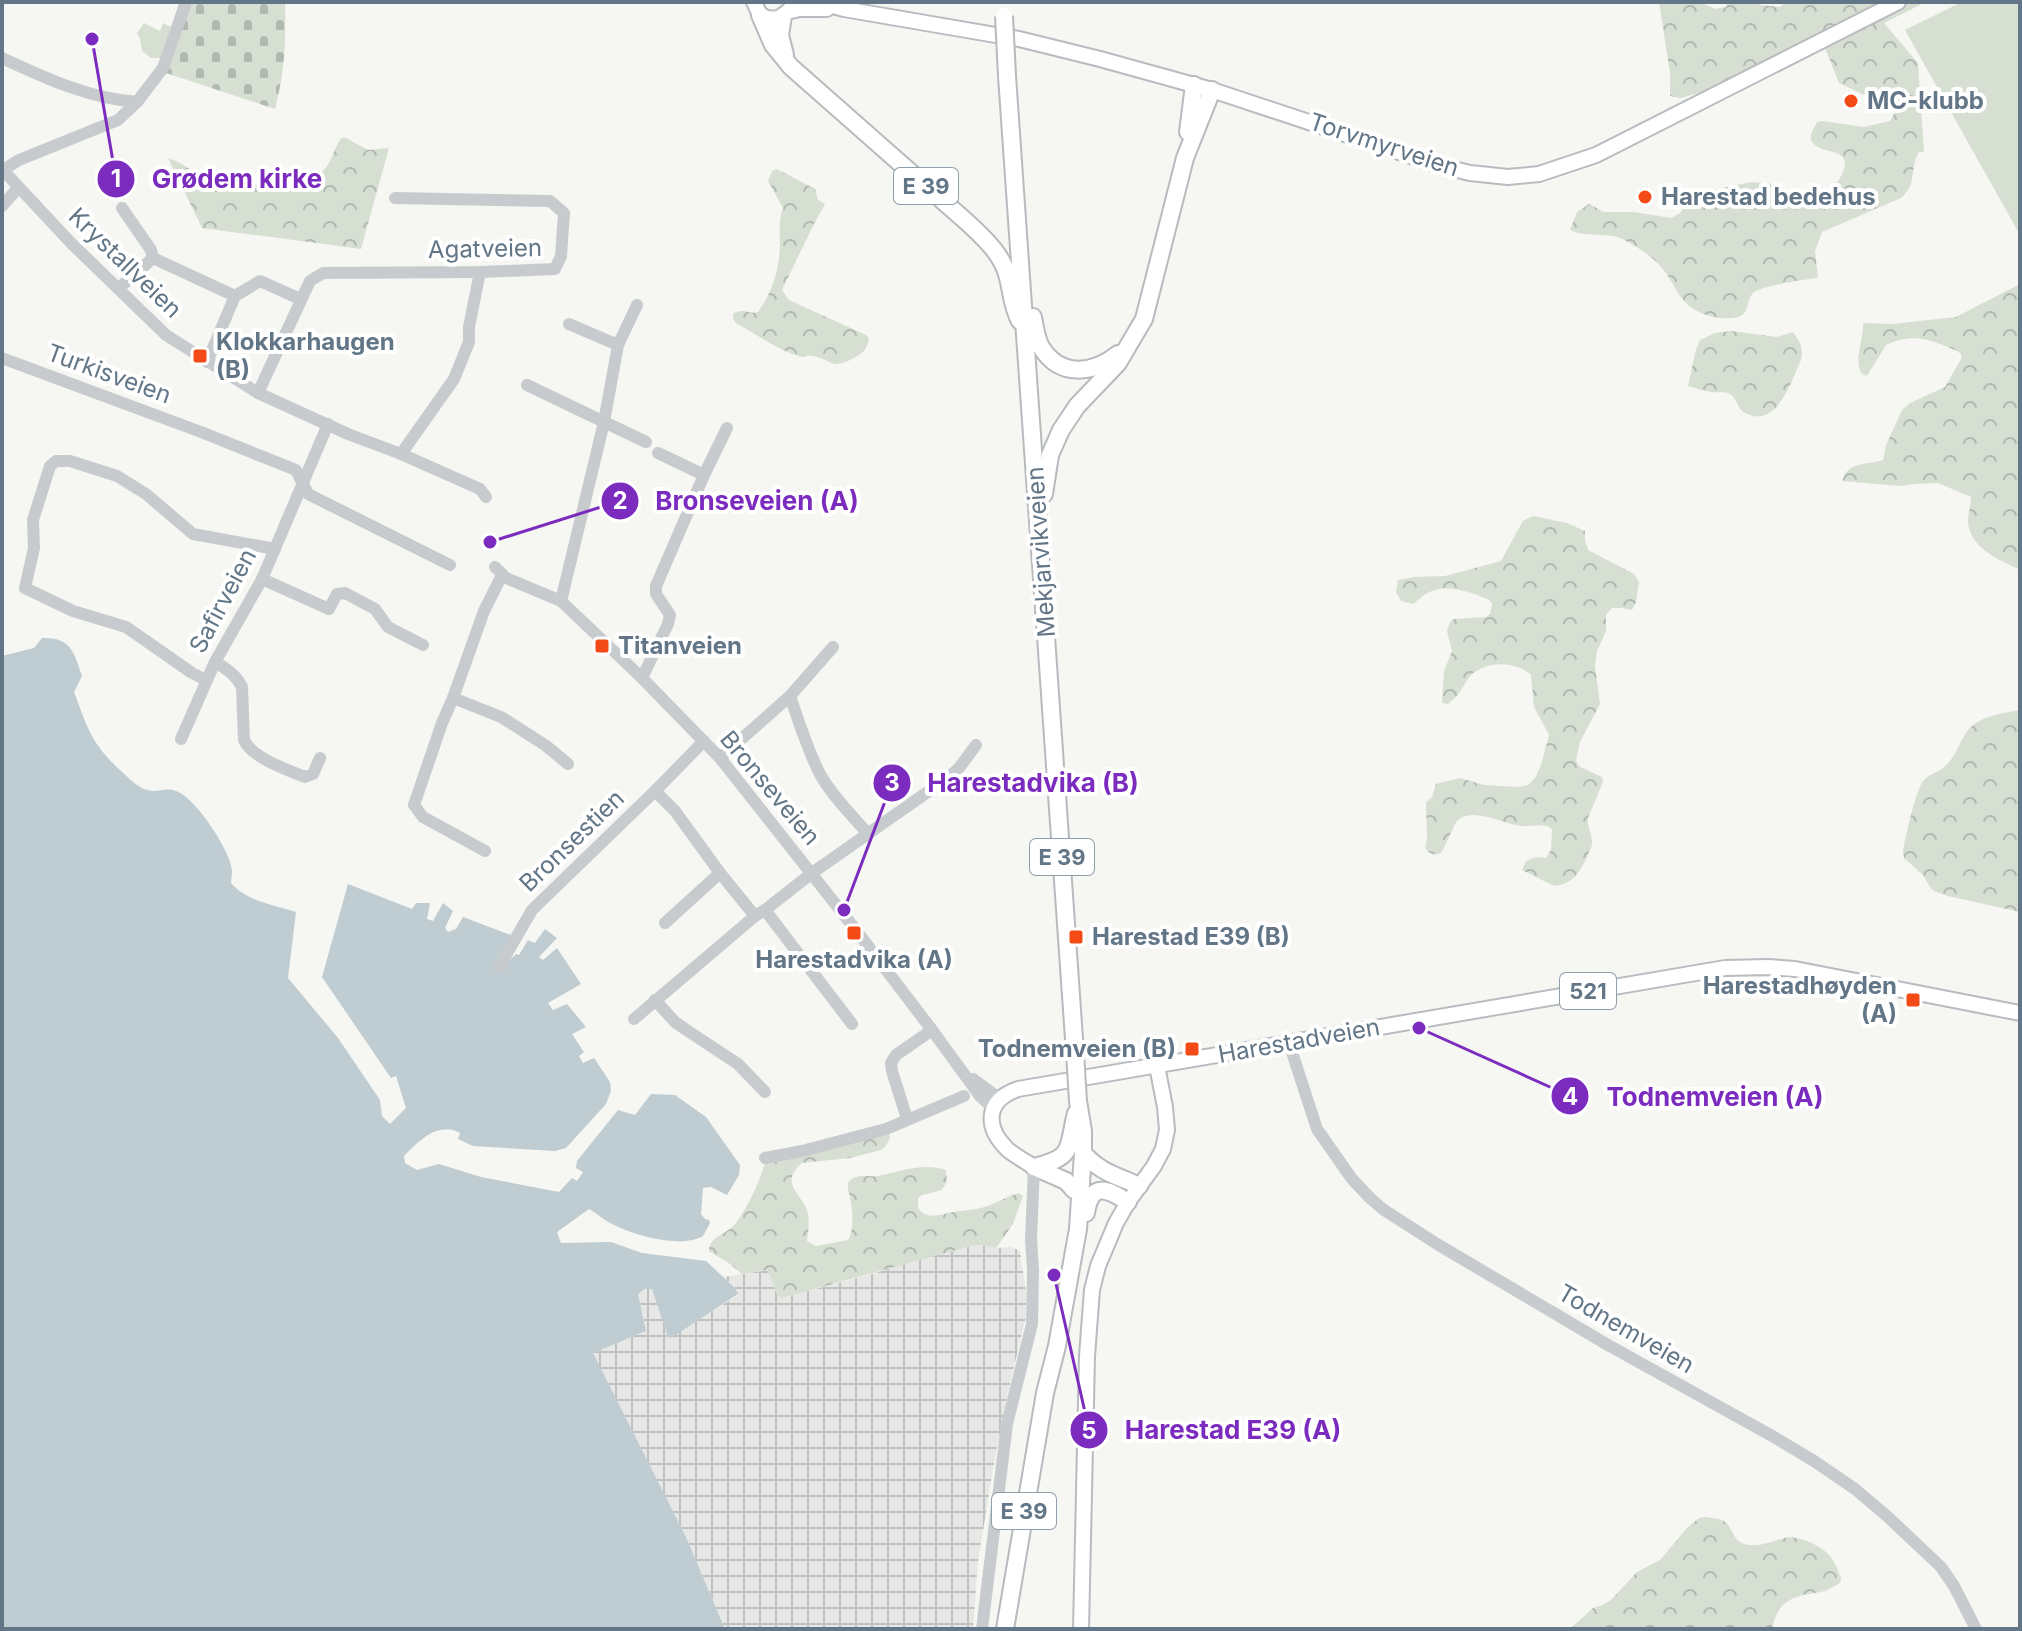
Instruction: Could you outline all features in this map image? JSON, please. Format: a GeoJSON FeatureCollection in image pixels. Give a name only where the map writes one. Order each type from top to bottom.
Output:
{"type":"FeatureCollection","features":[{"type":"Feature","properties":{"kind":"highway","name":"E 39"},"geometry":{"type":"LineString","coordinates":[[757,9],[773,45],[791,67],[993,248],[1005,267],[1013,307],[1025,329]]}},
{"type":"Feature","properties":{"kind":"highway","name":"Mekjarvikveien"},"geometry":{"type":"LineString","coordinates":[[1004,9],[1075,1053],[1078,1189]]}},
{"type":"Feature","properties":{"kind":"highway"},"geometry":{"type":"LineString","coordinates":[[787,10],[780,35],[791,67]]}},
{"type":"Feature","properties":{"kind":"highway","name":"E 39"},"geometry":{"type":"LineString","coordinates":[[1040,535],[1047,470],[1055,441],[1077,406],[1118,363],[1149,304],[1185,158],[1194,85]]}},
{"type":"Feature","properties":{"kind":"highway","name":"E 39"},"geometry":{"type":"LineString","coordinates":[[1185,158],[1212,90]]}},
{"type":"Feature","properties":{"kind":"highway","name":"E 39"},"geometry":{"type":"LineString","coordinates":[[1023,294],[1031,310],[1041,347],[1055,362],[1065,367],[1095,368],[1115,357],[1133,339]]}},
{"type":"Feature","properties":{"kind":"highway","name":"E 39"},"geometry":{"type":"LineString","coordinates":[[1034,1167],[1055,1161],[1067,1151],[1077,1107]]}},
{"type":"Feature","properties":{"kind":"highway","name":"Mekjarvikveien"},"geometry":{"type":"LineString","coordinates":[[1077,1107],[1083,1131],[1078,1189]]}},
{"type":"Feature","properties":{"kind":"highway"},"geometry":{"type":"LineString","coordinates":[[1083,1153],[1104,1172],[1139,1186]]}},
{"type":"Feature","properties":{"kind":"highway"},"geometry":{"type":"LineString","coordinates":[[1034,1167],[1078,1189]]}},
{"type":"Feature","properties":{"kind":"highway","name":"E 39"},"geometry":{"type":"LineString","coordinates":[[1005,1629],[1045,1393],[1057,1346],[1078,1229],[1078,1189]]}},
{"type":"Feature","properties":{"kind":"highway","name":"E 39"},"geometry":{"type":"LineString","coordinates":[[1045,1393],[1048,1346],[1078,1189]]}},
{"type":"Feature","properties":{"kind":"highway","name":"E 39"},"geometry":{"type":"LineString","coordinates":[[1078,1229],[1090,1198],[1098,1190],[1105,1190],[1128,1202]]}},
{"type":"Feature","properties":{"kind":"main road"},"geometry":{"type":"LineString","coordinates":[[740,2],[757,9]]}},
{"type":"Feature","properties":{"kind":"main road","name":"Torvmyrveien"},"geometry":{"type":"LineString","coordinates":[[818,2],[1019,39],[1212,90],[1441,166],[1508,177],[1539,174],[1596,155],[1898,2]]}},
{"type":"Feature","properties":{"kind":"main road","name":"Torvmyrveien"},"geometry":{"type":"LineString","coordinates":[[757,9],[771,19],[787,10],[844,9]]}},
{"type":"Feature","properties":{"kind":"main road","name":"Harestadveien"},"geometry":{"type":"LineString","coordinates":[[996,1103],[1018,1089],[1094,1074],[1157,1066],[1725,968],[1795,969],[2020,1013]]}},
{"type":"Feature","properties":{"kind":"main road"},"geometry":{"type":"LineString","coordinates":[[1081,1629],[1089,1314],[1098,1266],[1107,1243],[1128,1202],[1163,1149],[1167,1130],[1157,1066]]}},
{"type":"Feature","properties":{"kind":"main road"},"geometry":{"type":"LineString","coordinates":[[996,1103],[992,1120],[999,1140],[1034,1167]]}},
{"type":"Feature","properties":{"kind":"street"},"geometry":{"type":"LineString","coordinates":[[2,58],[53,82],[119,101],[137,102],[163,68],[186,2]]}},
{"type":"Feature","properties":{"kind":"street","name":"Krystallveien"},"geometry":{"type":"LineString","coordinates":[[137,102],[118,120],[2,169],[71,243],[166,335],[258,393],[480,489],[486,497]]}},
{"type":"Feature","properties":{"kind":"street"},"geometry":{"type":"LineString","coordinates":[[2,206],[18,188]]}},
{"type":"Feature","properties":{"kind":"street","name":"Agatveien"},"geometry":{"type":"LineString","coordinates":[[258,393],[300,299],[310,281],[323,273],[555,269],[561,256],[564,213],[550,201],[395,198]]}},
{"type":"Feature","properties":{"kind":"street"},"geometry":{"type":"LineString","coordinates":[[122,208],[151,250],[153,258]]}},
{"type":"Feature","properties":{"kind":"street"},"geometry":{"type":"LineString","coordinates":[[119,288],[153,258]]}},
{"type":"Feature","properties":{"kind":"street"},"geometry":{"type":"LineString","coordinates":[[153,258],[235,296]]}},
{"type":"Feature","properties":{"kind":"street"},"geometry":{"type":"LineString","coordinates":[[401,454],[454,379],[469,342],[480,272]]}},
{"type":"Feature","properties":{"kind":"street"},"geometry":{"type":"LineString","coordinates":[[207,362],[235,296],[260,281],[300,299]]}},
{"type":"Feature","properties":{"kind":"street"},"geometry":{"type":"LineString","coordinates":[[561,601],[604,422],[618,345],[637,305]]}},
{"type":"Feature","properties":{"kind":"street"},"geometry":{"type":"LineString","coordinates":[[569,324],[618,345]]}},
{"type":"Feature","properties":{"kind":"street","name":"Turkisveien"},"geometry":{"type":"LineString","coordinates":[[2,358],[296,470],[303,484]]}},
{"type":"Feature","properties":{"kind":"street"},"geometry":{"type":"LineString","coordinates":[[527,385],[646,442]]}},
{"type":"Feature","properties":{"kind":"street","name":"Safirveien"},"geometry":{"type":"LineString","coordinates":[[181,739],[215,662],[262,579],[328,424]]}},
{"type":"Feature","properties":{"kind":"street"},"geometry":{"type":"LineString","coordinates":[[642,678],[670,615],[656,594],[656,586],[727,428]]}},
{"type":"Feature","properties":{"kind":"street"},"geometry":{"type":"LineString","coordinates":[[658,453],[704,475]]}},
{"type":"Feature","properties":{"kind":"street"},"geometry":{"type":"LineString","coordinates":[[206,680],[126,627],[73,611],[25,588],[34,548],[33,520],[50,466],[56,461],[70,461],[117,476],[146,494],[193,534],[275,549]]}},
{"type":"Feature","properties":{"kind":"street"},"geometry":{"type":"LineString","coordinates":[[303,484],[308,494],[450,565]]}},
{"type":"Feature","properties":{"kind":"street","name":"Bronseveien"},"geometry":{"type":"LineString","coordinates":[[485,851],[423,817],[414,805],[498,571],[561,601],[720,758],[964,1072],[996,1103]]}},
{"type":"Feature","properties":{"kind":"street"},"geometry":{"type":"LineString","coordinates":[[262,579],[329,609],[337,594],[345,593],[375,609],[388,627],[423,645]]}},
{"type":"Feature","properties":{"kind":"street"},"geometry":{"type":"LineString","coordinates":[[720,758],[790,696],[833,647]]}},
{"type":"Feature","properties":{"kind":"street"},"geometry":{"type":"LineString","coordinates":[[215,662],[229,670],[242,687],[244,740],[247,746],[281,768],[305,777],[313,774],[320,758]]}},
{"type":"Feature","properties":{"kind":"street"},"geometry":{"type":"LineString","coordinates":[[790,696],[820,775],[867,833]]}},
{"type":"Feature","properties":{"kind":"street"},"geometry":{"type":"LineString","coordinates":[[453,698],[501,717],[568,764]]}},
{"type":"Feature","properties":{"kind":"street","name":"Bronsestien"},"geometry":{"type":"LineString","coordinates":[[499,967],[532,910],[704,741]]}},
{"type":"Feature","properties":{"kind":"street"},"geometry":{"type":"LineString","coordinates":[[634,1019],[812,873],[949,777],[976,745]]}},
{"type":"Feature","properties":{"kind":"street","name":"Bronsestien"},"geometry":{"type":"LineString","coordinates":[[655,791],[675,811],[720,873],[760,913],[852,1024]]}},
{"type":"Feature","properties":{"kind":"street"},"geometry":{"type":"LineString","coordinates":[[665,923],[720,873]]}},
{"type":"Feature","properties":{"kind":"street"},"geometry":{"type":"LineString","coordinates":[[655,1000],[675,1022],[738,1064],[765,1092]]}},
{"type":"Feature","properties":{"kind":"street"},"geometry":{"type":"LineString","coordinates":[[907,1119],[891,1063],[896,1055],[932,1030]]}},
{"type":"Feature","properties":{"kind":"street","name":"Todnemveien"},"geometry":{"type":"LineString","coordinates":[[1289,1043],[1317,1129],[1352,1179],[1371,1199],[1437,1244],[1608,1345],[1774,1437],[1855,1489],[1941,1567],[1976,1629]]}},
{"type":"Feature","properties":{"kind":"street"},"geometry":{"type":"LineString","coordinates":[[765,1158],[886,1129],[964,1096]]}},
{"type":"Feature","properties":{"kind":"street"},"geometry":{"type":"LineString","coordinates":[[982,1629],[1007,1424],[1032,1324],[1034,1167]]}},
{"type":"Feature","properties":{"kind":"shaded area"},"geometry":{"type":"Polygon","coordinates":[[[42,638],[59,640],[73,653],[82,676],[74,692],[92,735],[111,761],[140,787],[150,791],[171,790],[184,795],[202,814],[226,851],[232,871],[231,883],[252,898],[296,912],[288,978],[338,1038],[380,1100],[382,1116],[390,1124],[406,1108],[396,1076],[391,1078],[322,977],[348,884],[412,909],[416,903],[430,903],[427,919],[433,921],[443,903],[453,911],[445,928],[448,932],[456,929],[463,917],[511,935],[495,962],[501,968],[516,954],[519,955],[528,940],[535,943],[545,929],[557,938],[539,957],[543,960],[557,948],[581,984],[548,1003],[553,1010],[567,1004],[586,1027],[572,1034],[584,1052],[579,1056],[583,1063],[594,1058],[610,1082],[611,1091],[606,1104],[566,1148],[555,1151],[473,1146],[458,1139],[460,1133],[444,1129],[429,1134],[416,1144],[404,1156],[405,1163],[417,1170],[439,1164],[481,1177],[559,1192],[572,1178],[577,1181],[583,1172],[576,1168],[577,1161],[618,1110],[635,1115],[651,1094],[675,1095],[706,1117],[740,1165],[739,1175],[727,1195],[711,1187],[703,1188],[701,1214],[710,1223],[703,1236],[694,1240],[670,1241],[643,1236],[610,1223],[589,1209],[557,1232],[561,1243],[611,1242],[642,1253],[706,1261],[738,1294],[671,1338],[668,1337],[652,1289],[645,1289],[638,1294],[646,1331],[593,1353],[686,1537],[725,1629],[2,1629],[2,656],[34,648],[42,638]]]}},
{"type":"Feature","properties":{"kind":"shaded area"},"geometry":{"type":"Polygon","coordinates":[[[981,1245],[1011,1247],[1020,1251],[1026,1317],[993,1469],[978,1562],[973,1629],[725,1629],[686,1537],[592,1353],[646,1331],[638,1294],[645,1289],[652,1288],[668,1336],[671,1337],[738,1295],[724,1277],[768,1270],[777,1294],[782,1298],[907,1262],[981,1245]]]}},
{"type":"Feature","properties":{"kind":"green space"},"geometry":{"type":"Polygon","coordinates":[[[190,2],[285,2],[284,56],[275,109],[166,73],[190,2]]]}},
{"type":"Feature","properties":{"kind":"green space"},"geometry":{"type":"Polygon","coordinates":[[[1659,2],[1699,2],[1716,9],[1726,7],[1728,2],[1757,2],[1780,7],[1786,2],[1926,2],[1884,23],[1918,63],[1924,152],[1919,152],[1916,158],[1910,187],[1901,198],[1822,232],[1815,251],[1818,278],[1757,290],[1750,297],[1745,312],[1738,317],[1714,317],[1690,307],[1658,264],[1621,238],[1570,230],[1577,212],[1589,204],[1604,212],[1634,212],[1671,218],[1680,213],[1699,190],[1751,182],[1774,184],[1811,202],[1831,190],[1844,167],[1841,156],[1815,145],[1811,140],[1817,122],[1864,127],[1890,121],[1895,112],[1839,83],[1823,43],[1712,89],[1681,98],[1670,96],[1670,73],[1659,2]]]}},
{"type":"Feature","properties":{"kind":"green space"},"geometry":{"type":"Polygon","coordinates":[[[1962,2],[2020,2],[2020,235],[1905,30],[1962,2]]]}},
{"type":"Feature","properties":{"kind":"green space"},"geometry":{"type":"Polygon","coordinates":[[[144,23],[160,31],[163,23],[171,27],[162,58],[151,58],[142,51],[137,33],[144,23]]]}},
{"type":"Feature","properties":{"kind":"green space"},"geometry":{"type":"Polygon","coordinates":[[[341,138],[368,150],[389,148],[361,249],[202,228],[168,158],[219,188],[235,192],[257,184],[318,174],[329,163],[341,138]]]}},
{"type":"Feature","properties":{"kind":"green space"},"geometry":{"type":"Polygon","coordinates":[[[777,169],[815,189],[818,200],[825,204],[782,290],[789,300],[866,335],[869,339],[864,350],[846,362],[836,364],[819,357],[792,354],[733,319],[736,312],[758,312],[774,281],[783,208],[768,181],[772,171],[777,169]]]}},
{"type":"Feature","properties":{"kind":"green space"},"geometry":{"type":"Polygon","coordinates":[[[2020,284],[2020,570],[1980,547],[1975,540],[1968,523],[1971,497],[1938,483],[1900,486],[1842,481],[1853,467],[1883,460],[1886,445],[1902,410],[1945,387],[1961,359],[1957,351],[1939,344],[1922,339],[1905,339],[1886,345],[1867,376],[1862,374],[1858,363],[1863,323],[1892,324],[1956,317],[2020,284]]]}},
{"type":"Feature","properties":{"kind":"green space"},"geometry":{"type":"Polygon","coordinates":[[[1731,331],[1777,337],[1793,332],[1802,349],[1793,380],[1781,401],[1766,415],[1745,413],[1728,393],[1688,386],[1700,340],[1715,333],[1731,331]]]}},
{"type":"Feature","properties":{"kind":"green space"},"geometry":{"type":"Polygon","coordinates":[[[1533,516],[1567,523],[1585,531],[1588,550],[1634,574],[1639,582],[1632,610],[1612,608],[1606,615],[1606,631],[1597,651],[1595,666],[1600,704],[1580,742],[1576,760],[1582,768],[1602,777],[1603,782],[1588,818],[1592,845],[1575,877],[1554,886],[1522,870],[1526,861],[1536,857],[1546,858],[1551,850],[1552,829],[1545,826],[1522,826],[1485,816],[1468,815],[1456,822],[1442,852],[1433,854],[1425,848],[1426,802],[1432,797],[1436,784],[1460,778],[1484,785],[1528,785],[1541,765],[1549,735],[1534,707],[1531,675],[1517,667],[1502,664],[1479,670],[1470,676],[1454,699],[1448,704],[1442,703],[1444,671],[1452,651],[1447,631],[1450,622],[1454,619],[1486,617],[1492,604],[1489,600],[1448,588],[1432,591],[1413,604],[1401,601],[1396,592],[1398,580],[1445,576],[1501,561],[1523,521],[1533,516]]]}},
{"type":"Feature","properties":{"kind":"green space"},"geometry":{"type":"Polygon","coordinates":[[[2020,710],[2020,912],[1934,891],[1923,875],[1904,858],[1903,851],[1914,803],[1924,780],[1946,766],[1973,725],[1992,716],[2020,710]]]}},
{"type":"Feature","properties":{"kind":"green space"},"geometry":{"type":"Polygon","coordinates":[[[888,1132],[890,1138],[881,1150],[850,1158],[802,1163],[796,1170],[792,1181],[808,1212],[807,1241],[816,1246],[848,1240],[852,1219],[848,1186],[853,1178],[929,1167],[946,1170],[947,1181],[942,1190],[918,1198],[918,1208],[927,1215],[978,1209],[1019,1193],[1023,1196],[1013,1224],[996,1248],[971,1246],[782,1298],[777,1295],[768,1270],[742,1274],[709,1251],[712,1242],[734,1225],[743,1212],[765,1162],[888,1132]]]}},
{"type":"Feature","properties":{"kind":"green space"},"geometry":{"type":"Polygon","coordinates":[[[1704,1517],[1726,1522],[1738,1541],[1748,1545],[1790,1537],[1803,1539],[1832,1558],[1841,1578],[1840,1583],[1783,1605],[1772,1629],[1570,1629],[1593,1608],[1612,1599],[1637,1572],[1660,1560],[1687,1528],[1704,1517]]]}},
{"type":"Feature","properties":{"kind":"place","name":"Grødem kirke"},"geometry":{"type":"Point","coordinates":[92,39]}},
{"type":"Feature","properties":{"kind":"place","name":"MC-klubb"},"geometry":{"type":"Point","coordinates":[1851,101]}},
{"type":"Feature","properties":{"kind":"place","name":"Harestad bedehus"},"geometry":{"type":"Point","coordinates":[1645,197]}},
{"type":"Feature","properties":{"kind":"place","name":"Klokkarhaugen (B)"},"geometry":{"type":"Point","coordinates":[200,356]}},
{"type":"Feature","properties":{"kind":"place","name":"Bronseveien (A)"},"geometry":{"type":"Point","coordinates":[490,542]}},
{"type":"Feature","properties":{"kind":"place","name":"Titanveien"},"geometry":{"type":"Point","coordinates":[602,646]}},
{"type":"Feature","properties":{"kind":"place","name":"Harestadvika (B)"},"geometry":{"type":"Point","coordinates":[844,910]}},
{"type":"Feature","properties":{"kind":"place","name":"Harestadvika (A)"},"geometry":{"type":"Point","coordinates":[854,933]}},
{"type":"Feature","properties":{"kind":"place","name":"Harestad E39 (B)"},"geometry":{"type":"Point","coordinates":[1076,937]}},
{"type":"Feature","properties":{"kind":"place","name":"Harestadhøyden (A)"},"geometry":{"type":"Point","coordinates":[1913,1000]}},
{"type":"Feature","properties":{"kind":"place","name":"Todnemveien (A)"},"geometry":{"type":"Point","coordinates":[1419,1028]}},
{"type":"Feature","properties":{"kind":"place","name":"Todnemveien (B)"},"geometry":{"type":"Point","coordinates":[1192,1049]}},
{"type":"Feature","properties":{"kind":"place","name":"Harestad E39 (A)"},"geometry":{"type":"Point","coordinates":[1054,1275]}}]}
